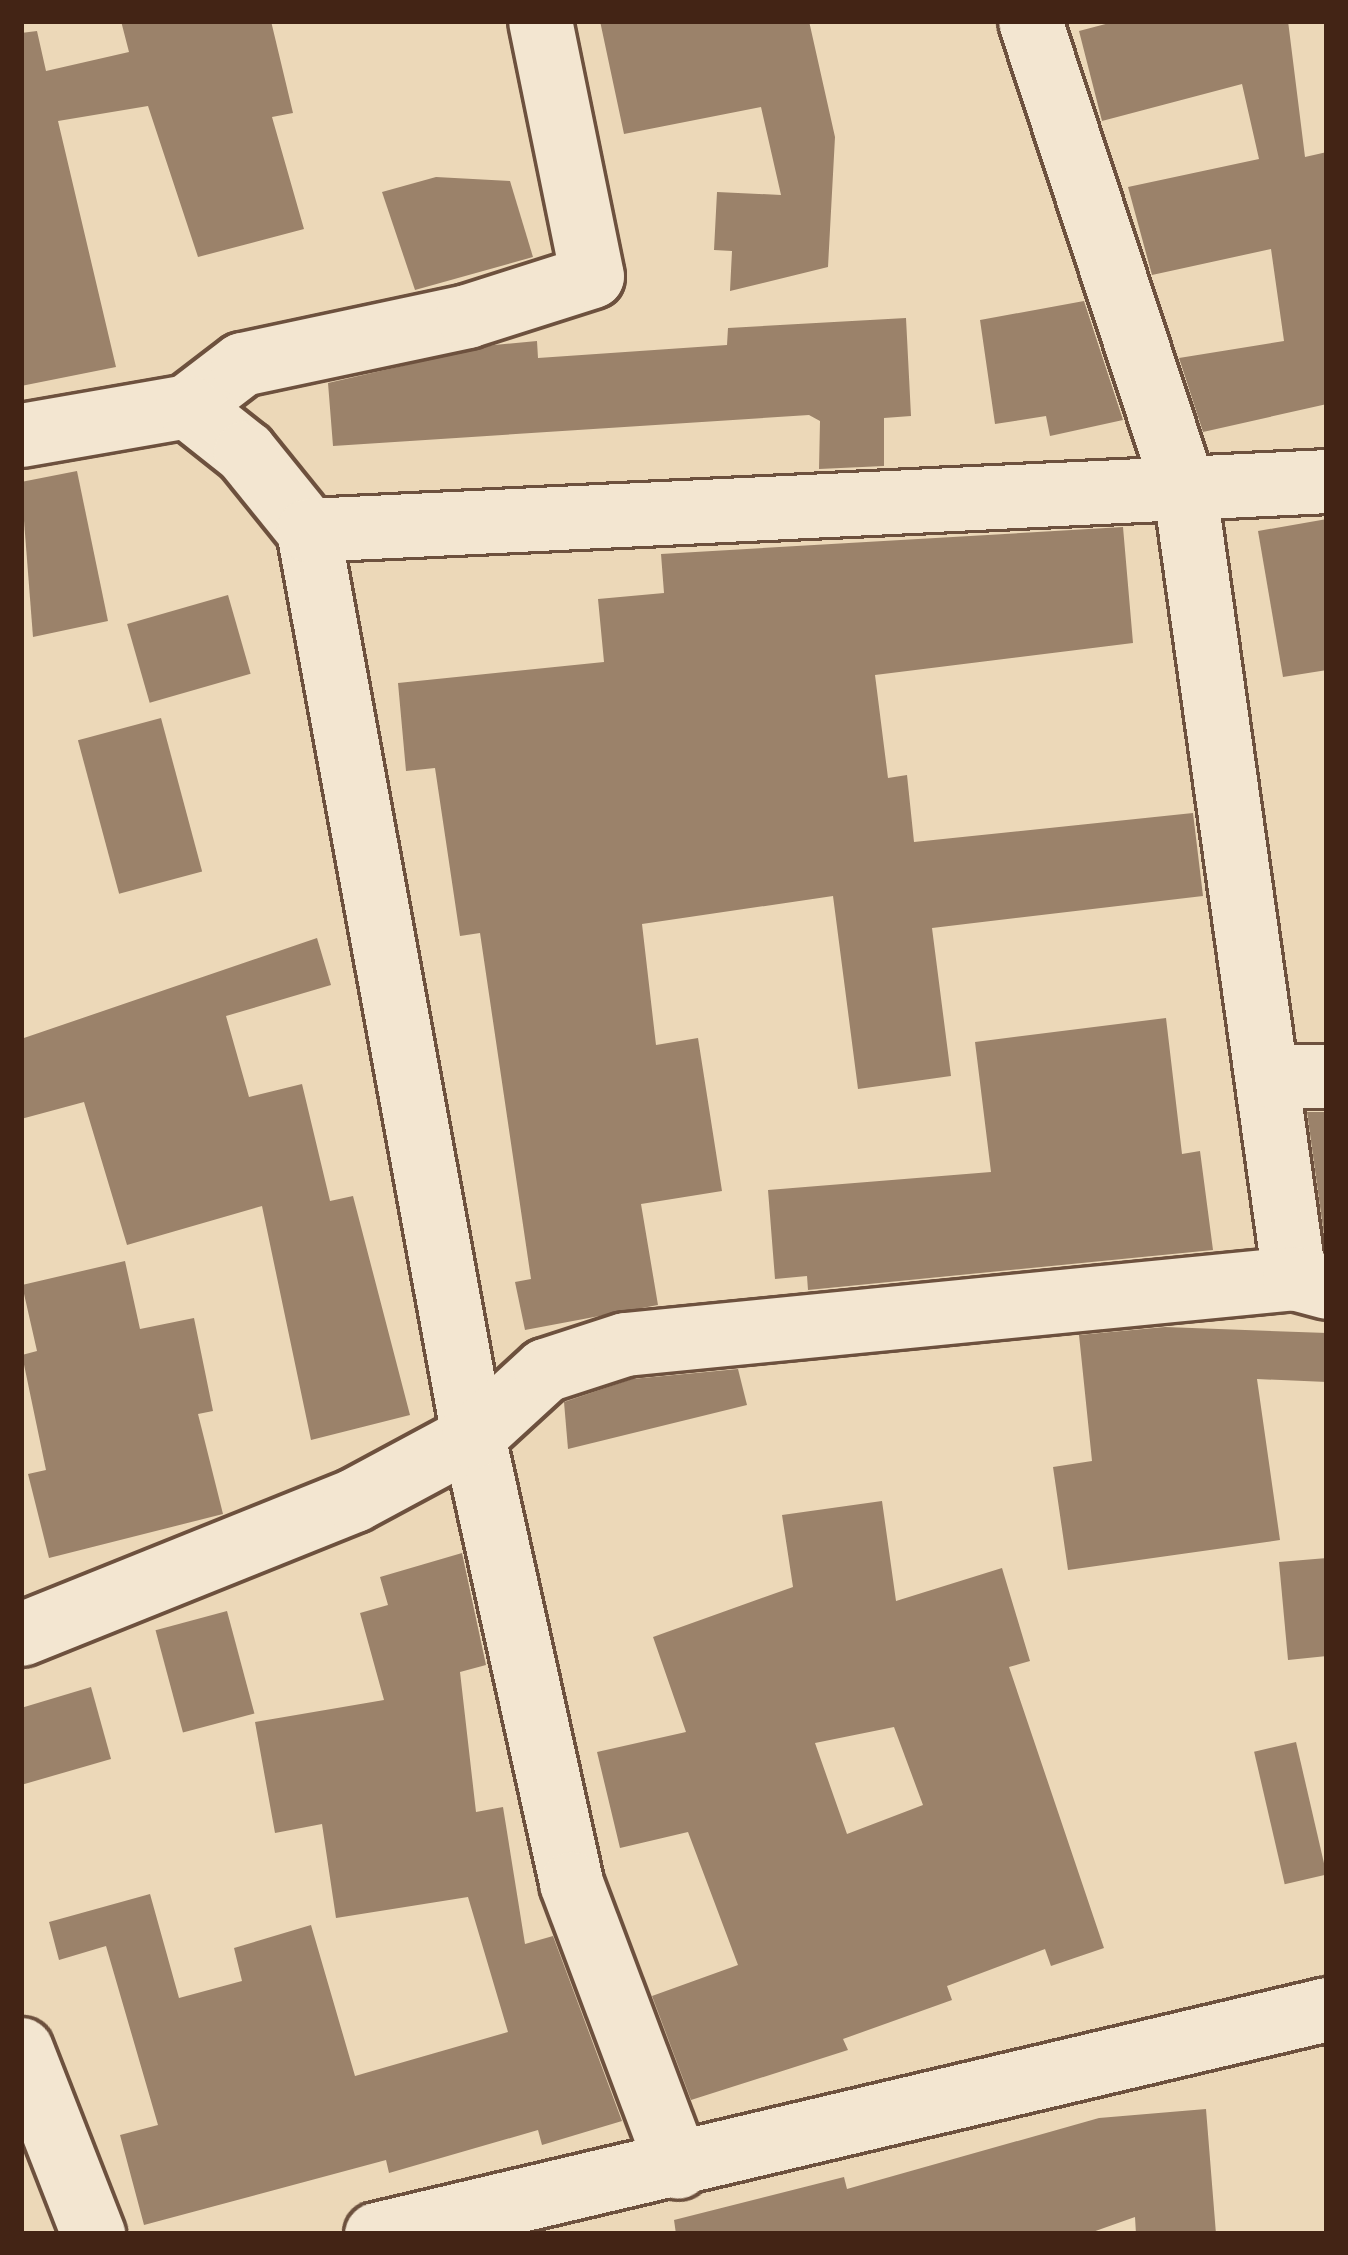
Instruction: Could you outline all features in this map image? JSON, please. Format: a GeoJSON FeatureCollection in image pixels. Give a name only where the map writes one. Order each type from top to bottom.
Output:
{"type":"FeatureCollection","features":[{"type":"Feature","properties":{"kind":"street"},"geometry":{"type":"LineString","coordinates":[[21,435],[187,406],[242,364],[467,316],[592,276],[540,21]]}},
{"type":"Feature","properties":{"kind":"street"},"geometry":{"type":"LineString","coordinates":[[21,1634],[354,1500],[473,1436],[545,1370],[626,1344],[1310,1283],[1299,1076],[1185,492],[1030,21]]}},
{"type":"Feature","properties":{"kind":"street"},"geometry":{"type":"LineString","coordinates":[[187,406],[245,452],[308,530],[473,1436],[571,1883],[678,2167]]}},
{"type":"Feature","properties":{"kind":"street"},"geometry":{"type":"LineString","coordinates":[[308,530],[1185,492],[1327,481]]}},
{"type":"Feature","properties":{"kind":"street"},"geometry":{"type":"LineString","coordinates":[[376,2234],[678,2167],[1327,2009]]}},
{"type":"Feature","properties":{"kind":"street"},"geometry":{"type":"LineString","coordinates":[[21,2049],[93,2234]]}},
{"type":"Feature","properties":{"kind":"building"},"geometry":{"type":"Polygon","coordinates":[[[121,21],[271,21],[293,113],[272,117],[304,229],[198,257],[148,106],[58,121],[116,367],[21,386],[21,33],[37,31],[46,71],[129,52],[121,21]]]}},
{"type":"Feature","properties":{"kind":"building"},"geometry":{"type":"Polygon","coordinates":[[[600,21],[809,21],[835,137],[828,267],[730,291],[732,251],[714,250],[717,192],[781,195],[761,107],[624,134],[600,21]]]}},
{"type":"Feature","properties":{"kind":"building"},"geometry":{"type":"Polygon","coordinates":[[[1117,21],[1288,21],[1305,157],[1327,152],[1327,404],[1203,432],[1179,358],[1284,341],[1271,249],[1152,275],[1128,187],[1259,159],[1242,84],[1102,121],[1079,31],[1117,21]]]}},
{"type":"Feature","properties":{"kind":"building"},"geometry":{"type":"Polygon","coordinates":[[[436,177],[510,181],[533,257],[415,290],[382,192],[436,177]]]}},
{"type":"Feature","properties":{"kind":"building"},"geometry":{"type":"Polygon","coordinates":[[[1084,301],[1123,420],[1050,436],[1046,416],[995,424],[980,320],[1084,301]]]}},
{"type":"Feature","properties":{"kind":"building"},"geometry":{"type":"Polygon","coordinates":[[[906,318],[911,416],[884,418],[884,466],[819,469],[820,421],[809,415],[333,446],[328,383],[494,345],[537,341],[538,358],[727,345],[728,328],[906,318]]]}},
{"type":"Feature","properties":{"kind":"building"},"geometry":{"type":"Polygon","coordinates":[[[77,471],[108,621],[33,637],[21,482],[77,471]]]}},
{"type":"Feature","properties":{"kind":"building"},"geometry":{"type":"Polygon","coordinates":[[[1327,519],[1327,670],[1283,677],[1258,531],[1327,519]]]}},
{"type":"Feature","properties":{"kind":"building"},"geometry":{"type":"Polygon","coordinates":[[[1123,527],[1133,643],[875,675],[888,778],[907,775],[914,842],[1193,813],[1203,896],[932,928],[951,1076],[858,1089],[833,896],[642,924],[656,1045],[698,1038],[722,1191],[641,1204],[658,1305],[525,1330],[515,1282],[531,1279],[480,933],[460,936],[435,768],[406,771],[398,683],[604,662],[598,599],[664,593],[661,554],[1123,527]]]}},
{"type":"Feature","properties":{"kind":"building"},"geometry":{"type":"Polygon","coordinates":[[[228,595],[251,674],[150,703],[127,624],[228,595]]]}},
{"type":"Feature","properties":{"kind":"building"},"geometry":{"type":"Polygon","coordinates":[[[161,718],[202,872],[119,894],[78,740],[161,718]]]}},
{"type":"Feature","properties":{"kind":"building"},"geometry":{"type":"Polygon","coordinates":[[[317,938],[331,985],[226,1016],[249,1097],[302,1084],[330,1201],[353,1196],[410,1415],[311,1440],[262,1206],[127,1245],[84,1102],[21,1119],[21,1039],[317,938]]]}},
{"type":"Feature","properties":{"kind":"building"},"geometry":{"type":"Polygon","coordinates":[[[1166,1018],[1182,1154],[1200,1151],[1213,1250],[808,1290],[807,1276],[775,1279],[768,1190],[991,1172],[975,1042],[1166,1018]]]}},
{"type":"Feature","properties":{"kind":"building"},"geometry":{"type":"Polygon","coordinates":[[[1307,1112],[1324,1112],[1327,1250],[1326,1250],[1307,1112]]]}},
{"type":"Feature","properties":{"kind":"building"},"geometry":{"type":"Polygon","coordinates":[[[125,1261],[140,1329],[194,1318],[213,1411],[198,1414],[223,1514],[49,1558],[28,1474],[46,1470],[22,1355],[37,1351],[22,1285],[125,1261]]]}},
{"type":"Feature","properties":{"kind":"building"},"geometry":{"type":"Polygon","coordinates":[[[1165,1327],[1327,1333],[1327,1382],[1257,1379],[1280,1540],[1068,1570],[1053,1467],[1092,1461],[1079,1335],[1165,1327]]]}},
{"type":"Feature","properties":{"kind":"building"},"geometry":{"type":"Polygon","coordinates":[[[738,1369],[747,1405],[568,1449],[564,1402],[632,1379],[738,1369]]]}},
{"type":"Feature","properties":{"kind":"building"},"geometry":{"type":"Polygon","coordinates":[[[882,1501],[896,1601],[1002,1568],[1030,1661],[1009,1667],[1104,1948],[1051,1966],[1045,1949],[947,1986],[952,2000],[843,2039],[848,2050],[691,2100],[652,1996],[738,1965],[688,1832],[620,1848],[597,1752],[686,1732],[653,1637],[793,1587],[782,1515],[882,1501]],[[894,1727],[815,1743],[847,1834],[923,1805],[894,1727]]]}},
{"type":"Feature","properties":{"kind":"building"},"geometry":{"type":"Polygon","coordinates":[[[462,1553],[486,1665],[460,1672],[476,1812],[503,1807],[525,1944],[553,1936],[622,2121],[542,2145],[538,2130],[389,2173],[386,2160],[144,2225],[120,2135],[158,2125],[106,1946],[59,1960],[49,1922],[150,1894],[179,1998],[242,1981],[234,1948],[311,1925],[355,2076],[508,2032],[468,1897],[336,1918],[322,1824],[275,1833],[255,1722],[384,1700],[360,1613],[388,1605],[380,1577],[462,1553]]]}},
{"type":"Feature","properties":{"kind":"building"},"geometry":{"type":"Polygon","coordinates":[[[1327,1558],[1327,1656],[1288,1660],[1279,1562],[1327,1558]]]}},
{"type":"Feature","properties":{"kind":"building"},"geometry":{"type":"Polygon","coordinates":[[[227,1611],[254,1713],[183,1733],[156,1630],[227,1611]]]}},
{"type":"Feature","properties":{"kind":"building"},"geometry":{"type":"Polygon","coordinates":[[[91,1687],[111,1759],[21,1785],[21,1708],[91,1687]]]}},
{"type":"Feature","properties":{"kind":"building"},"geometry":{"type":"Polygon","coordinates":[[[1296,1742],[1327,1875],[1285,1884],[1254,1752],[1296,1742]]]}},
{"type":"Feature","properties":{"kind":"building"},"geometry":{"type":"Polygon","coordinates":[[[1206,2109],[1216,2234],[1136,2234],[1135,2217],[1087,2234],[676,2234],[674,2220],[844,2177],[847,2189],[1099,2118],[1206,2109]]]}}]}
